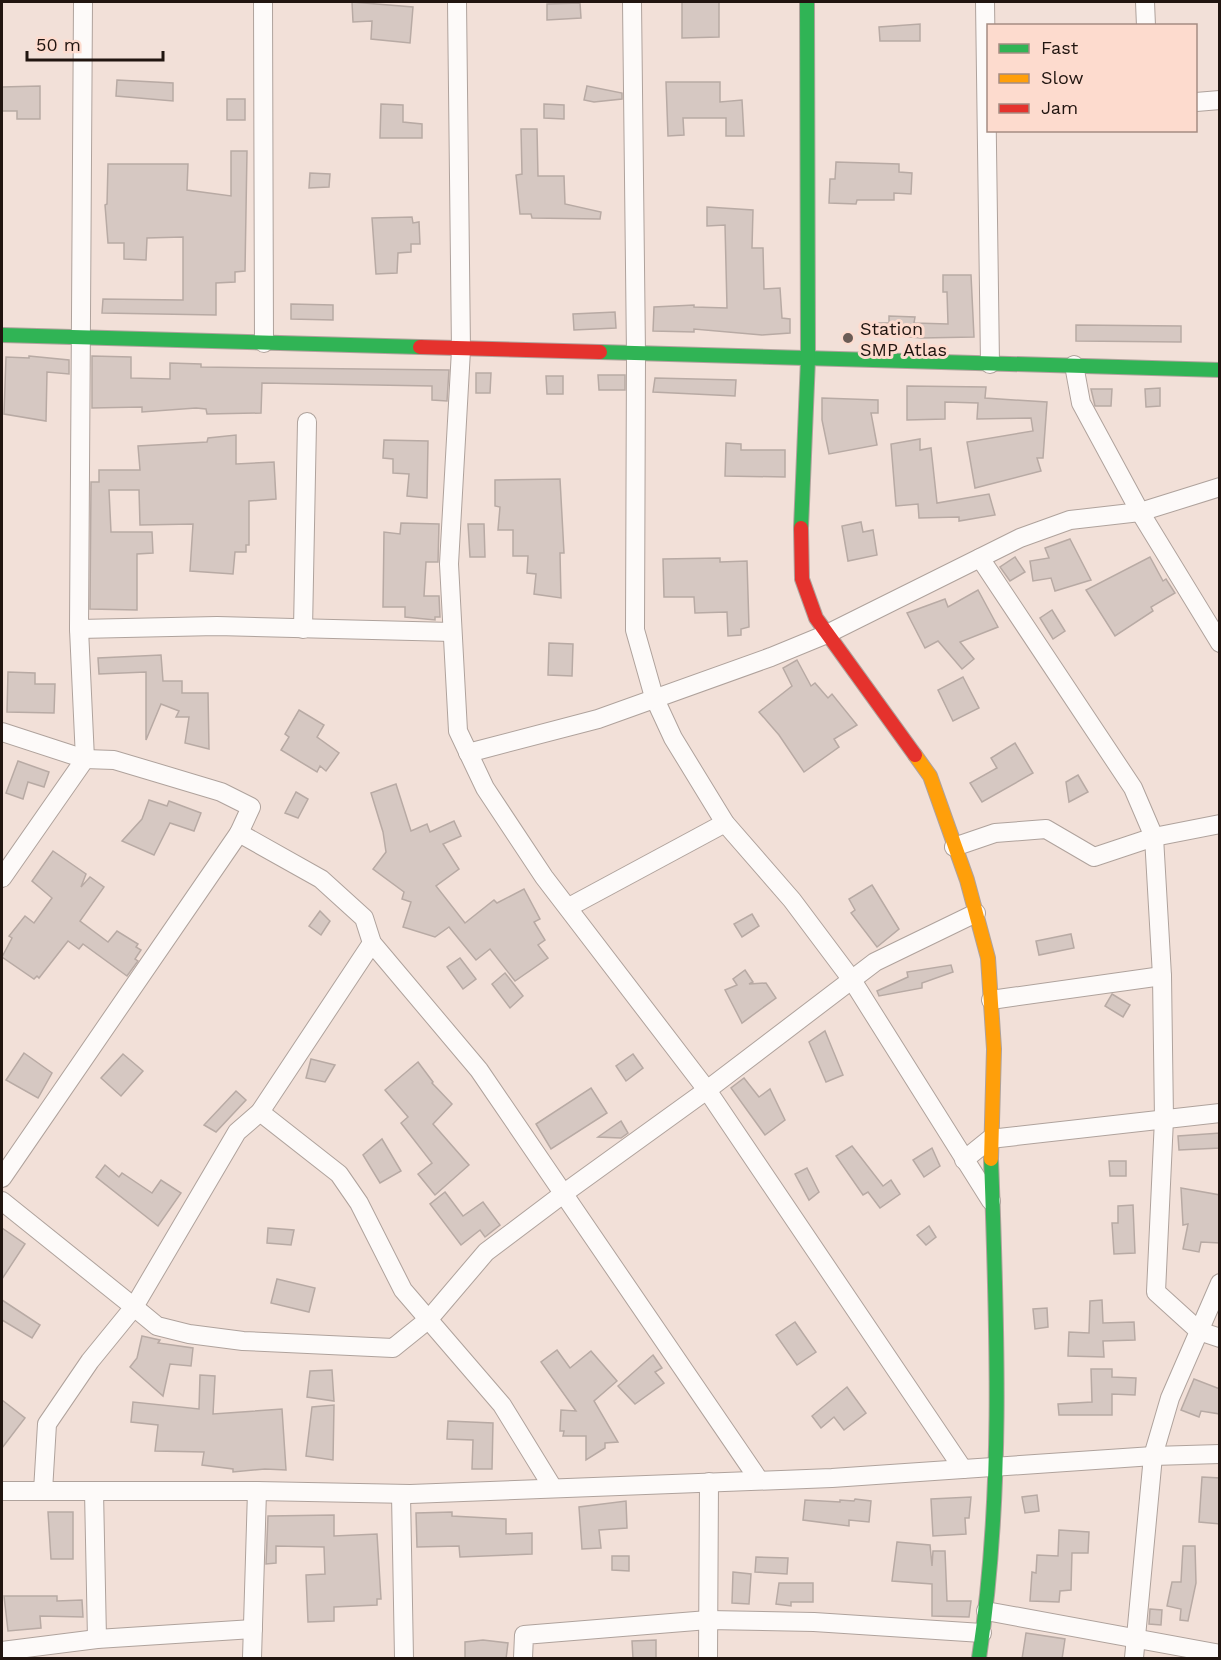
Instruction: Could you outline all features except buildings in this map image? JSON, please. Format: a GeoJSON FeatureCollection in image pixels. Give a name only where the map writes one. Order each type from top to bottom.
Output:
{"type":"FeatureCollection","features":[{"type":"Feature","properties":{"kind":"street"},"geometry":{"type":"LineString","coordinates":[[2,878],[85,759],[79,629],[83,2]]}},
{"type":"Feature","properties":{"kind":"street"},"geometry":{"type":"LineString","coordinates":[[263,2],[264,343]]}},
{"type":"Feature","properties":{"kind":"street"},"geometry":{"type":"LineString","coordinates":[[457,2],[461,350],[449,564],[458,731],[485,788],[544,877],[706,1090],[963,1469]]}},
{"type":"Feature","properties":{"kind":"street"},"geometry":{"type":"LineString","coordinates":[[632,2],[636,354],[635,630],[654,698],[673,738],[725,823],[792,900],[852,980],[992,1202]]}},
{"type":"Feature","properties":{"kind":"street"},"geometry":{"type":"LineString","coordinates":[[807,2],[808,359],[800,504],[802,579],[816,618],[930,776],[976,914],[988,958],[994,1049],[990,1138],[997,1336],[994,1467],[986,1611],[979,1659]]}},
{"type":"Feature","properties":{"kind":"street"},"geometry":{"type":"LineString","coordinates":[[985,2],[990,364]]}},
{"type":"Feature","properties":{"kind":"street"},"geometry":{"type":"LineString","coordinates":[[1145,2],[1146,24]]}},
{"type":"Feature","properties":{"kind":"street"},"geometry":{"type":"LineString","coordinates":[[1197,102],[1220,100]]}},
{"type":"Feature","properties":{"kind":"street"},"geometry":{"type":"LineString","coordinates":[[2,335],[461,350],[1220,370]]}},
{"type":"Feature","properties":{"kind":"street"},"geometry":{"type":"LineString","coordinates":[[1074,365],[1081,403],[1140,512],[1220,643]]}},
{"type":"Feature","properties":{"kind":"street"},"geometry":{"type":"LineString","coordinates":[[303,629],[307,422]]}},
{"type":"Feature","properties":{"kind":"street"},"geometry":{"type":"LineString","coordinates":[[468,753],[598,719],[771,657],[827,634],[1020,538],[1070,520],[1140,512],[1220,487]]}},
{"type":"Feature","properties":{"kind":"street"},"geometry":{"type":"LineString","coordinates":[[980,558],[1133,788],[1154,837],[1162,976],[1164,1119],[1156,1292],[1199,1331],[1220,1338]]}},
{"type":"Feature","properties":{"kind":"street"},"geometry":{"type":"LineString","coordinates":[[79,629],[217,626],[452,632]]}},
{"type":"Feature","properties":{"kind":"street"},"geometry":{"type":"LineString","coordinates":[[2,732],[85,759],[114,760],[221,792],[251,807],[239,833],[2,1178]]}},
{"type":"Feature","properties":{"kind":"street"},"geometry":{"type":"LineString","coordinates":[[569,907],[725,823]]}},
{"type":"Feature","properties":{"kind":"street"},"geometry":{"type":"LineString","coordinates":[[954,847],[995,833],[1046,830],[1094,857],[1154,837],[1220,824]]}},
{"type":"Feature","properties":{"kind":"street"},"geometry":{"type":"LineString","coordinates":[[239,833],[321,879],[364,918],[372,943],[478,1070],[759,1480]]}},
{"type":"Feature","properties":{"kind":"street"},"geometry":{"type":"LineString","coordinates":[[2,1201],[157,1326],[189,1334],[243,1341],[393,1348],[429,1320],[486,1252],[563,1194],[706,1090],[875,962],[976,914]]}},
{"type":"Feature","properties":{"kind":"street"},"geometry":{"type":"LineString","coordinates":[[43,1491],[47,1424],[90,1361],[134,1307],[237,1132],[260,1112],[372,943]]}},
{"type":"Feature","properties":{"kind":"street"},"geometry":{"type":"LineString","coordinates":[[991,1000],[1162,976]]}},
{"type":"Feature","properties":{"kind":"street"},"geometry":{"type":"LineString","coordinates":[[260,1112],[339,1174],[359,1203],[404,1290],[502,1405],[553,1488]]}},
{"type":"Feature","properties":{"kind":"street"},"geometry":{"type":"LineString","coordinates":[[964,1160],[990,1138],[1220,1113]]}},
{"type":"Feature","properties":{"kind":"street"},"geometry":{"type":"LineString","coordinates":[[1134,1659],[1134,1638],[1154,1456],[1170,1398],[1220,1282]]}},
{"type":"Feature","properties":{"kind":"street"},"geometry":{"type":"LineString","coordinates":[[2,1491],[257,1491],[401,1494],[759,1480],[1220,1454]]}},
{"type":"Feature","properties":{"kind":"street"},"geometry":{"type":"LineString","coordinates":[[708,1659],[709,1482]]}},
{"type":"Feature","properties":{"kind":"street"},"geometry":{"type":"LineString","coordinates":[[94,1491],[97,1639]]}},
{"type":"Feature","properties":{"kind":"street"},"geometry":{"type":"LineString","coordinates":[[252,1659],[257,1491]]}},
{"type":"Feature","properties":{"kind":"street"},"geometry":{"type":"LineString","coordinates":[[401,1494],[404,1659]]}},
{"type":"Feature","properties":{"kind":"street"},"geometry":{"type":"LineString","coordinates":[[986,1611],[1220,1654]]}},
{"type":"Feature","properties":{"kind":"street"},"geometry":{"type":"LineString","coordinates":[[523,1659],[524,1635],[708,1620],[814,1622],[982,1633]]}},
{"type":"Feature","properties":{"kind":"street"},"geometry":{"type":"LineString","coordinates":[[2,1651],[97,1639],[253,1629]]}},
{"type":"Feature","properties":{"kind":"traffic: fast"},"geometry":{"type":"LineString","coordinates":[[801,528],[808,359],[807,2]]}},
{"type":"Feature","properties":{"kind":"traffic: fast"},"geometry":{"type":"LineString","coordinates":[[2,335],[420,347]]}},
{"type":"Feature","properties":{"kind":"traffic: fast"},"geometry":{"type":"LineString","coordinates":[[600,352],[1220,370]]}},
{"type":"Feature","properties":{"kind":"traffic: fast"},"geometry":{"type":"LineString","coordinates":[[979,1658],[992,1534],[997,1409],[991,1159]]}},
{"type":"Feature","properties":{"kind":"traffic: slow"},"geometry":{"type":"LineString","coordinates":[[915,755],[930,776],[967,880],[988,958],[994,1049],[991,1159]]}},
{"type":"Feature","properties":{"kind":"traffic: jam"},"geometry":{"type":"LineString","coordinates":[[420,347],[600,352]]}},
{"type":"Feature","properties":{"kind":"traffic: jam"},"geometry":{"type":"LineString","coordinates":[[801,528],[802,579],[816,618],[915,755]]}},
{"type":"Feature","properties":{"kind":"place","name":"Station SMP Atlas"},"geometry":{"type":"Point","coordinates":[848,338]}}]}
